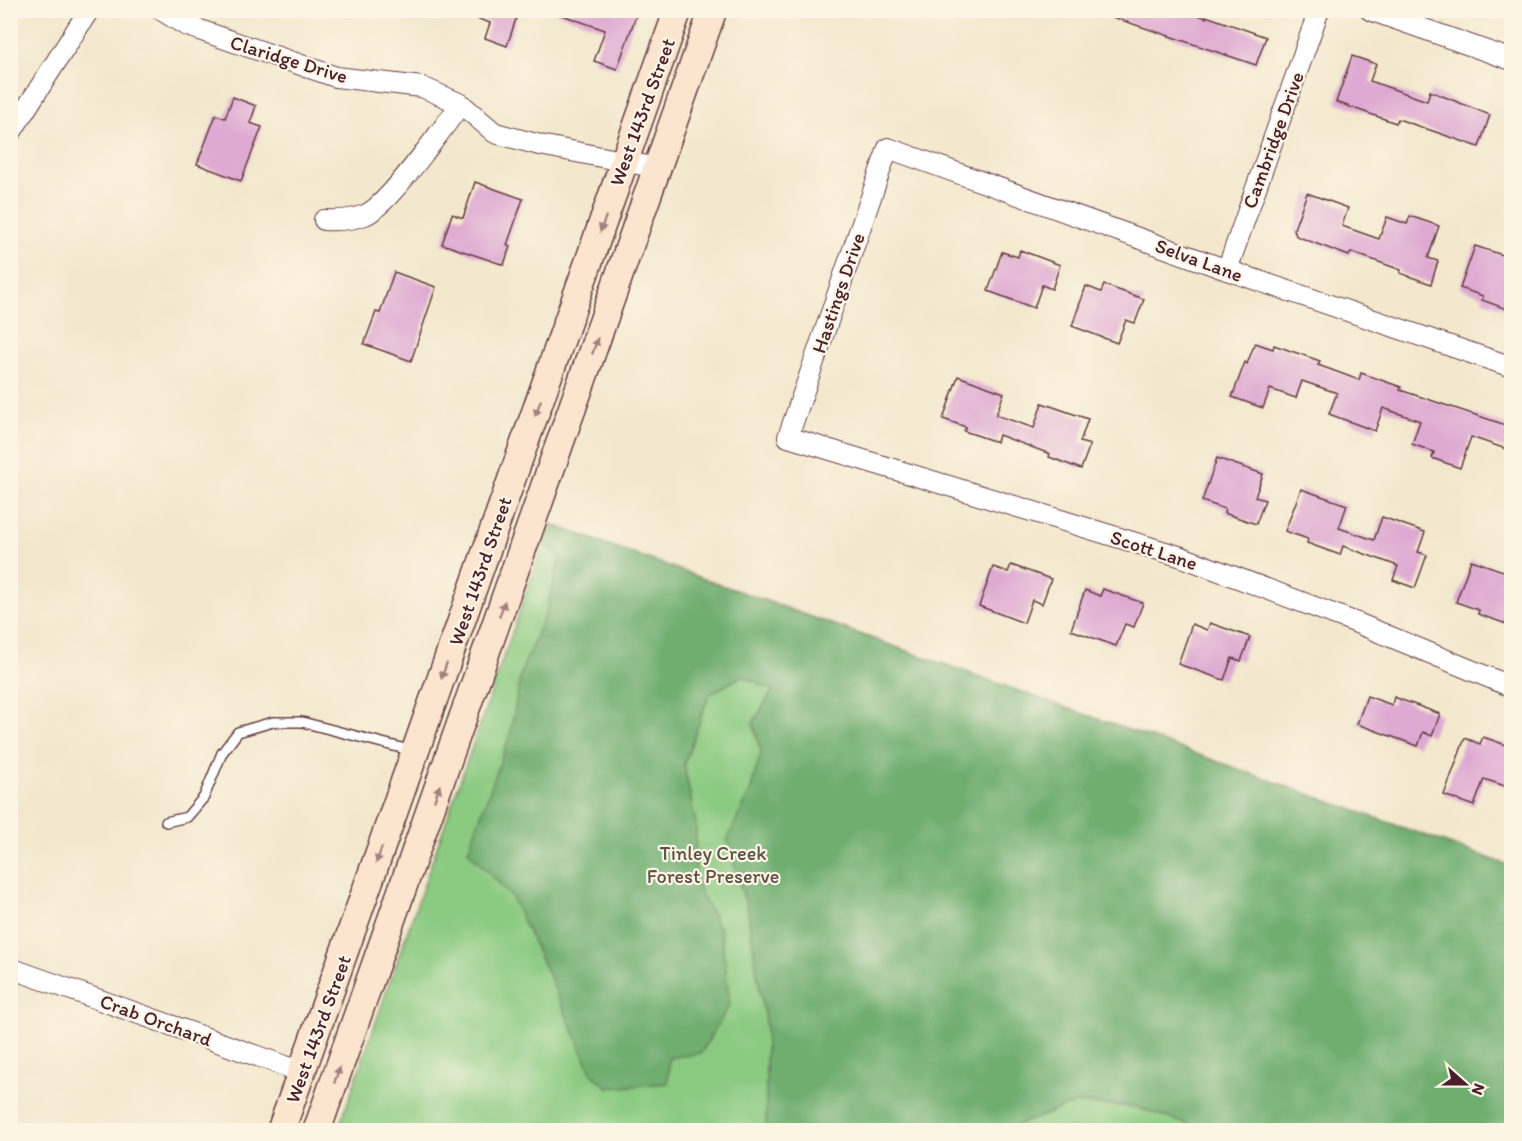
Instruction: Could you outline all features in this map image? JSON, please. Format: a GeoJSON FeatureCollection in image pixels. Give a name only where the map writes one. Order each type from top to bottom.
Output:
{"type":"FeatureCollection","features":[{"type":"Feature","properties":{"kind":"main road","name":"West 143rd Street"},"geometry":{"type":"LineString","coordinates":[[281,1131],[678,10]]}},
{"type":"Feature","properties":{"kind":"main road","name":"West 143rd Street"},"geometry":{"type":"LineString","coordinates":[[317,1131],[713,10]]}},
{"type":"Feature","properties":{"kind":"street"},"geometry":{"type":"LineString","coordinates":[[10,134],[88,10]]}},
{"type":"Feature","properties":{"kind":"street","name":"Claridge Drive"},"geometry":{"type":"LineString","coordinates":[[161,10],[185,25],[336,77],[422,87],[461,104],[495,133],[540,145],[658,168]]}},
{"type":"Feature","properties":{"kind":"street","name":"Cambridge Drive"},"geometry":{"type":"LineString","coordinates":[[1227,270],[1319,10]]}},
{"type":"Feature","properties":{"kind":"street"},"geometry":{"type":"LineString","coordinates":[[1370,10],[1512,60]]}},
{"type":"Feature","properties":{"kind":"street"},"geometry":{"type":"LineString","coordinates":[[324,220],[342,221],[367,215],[393,192],[461,104]]}},
{"type":"Feature","properties":{"kind":"street","name":"Selva Lane"},"geometry":{"type":"LineString","coordinates":[[888,148],[1227,270],[1512,368]]}},
{"type":"Feature","properties":{"kind":"street","name":"Hastings Drive"},"geometry":{"type":"LineString","coordinates":[[788,437],[888,148]]}},
{"type":"Feature","properties":{"kind":"street","name":"Scott Lane"},"geometry":{"type":"LineString","coordinates":[[788,437],[1182,557],[1357,623],[1512,687]]}},
{"type":"Feature","properties":{"kind":"street","name":"Crab Orchard"},"geometry":{"type":"LineString","coordinates":[[10,968],[302,1072]]}},
{"type":"Feature","properties":{"kind":"lane"},"geometry":{"type":"LineString","coordinates":[[165,822],[187,817],[204,797],[222,753],[238,732],[264,724],[302,722],[416,752]]}},
{"type":"Feature","properties":{"kind":"green space","name":"Tinley Creek Forest Preserve"},"geometry":{"type":"Polygon","coordinates":[[[550,524],[1511,866],[1511,1130],[338,1130],[550,524]]]}},
{"type":"Feature","properties":{"kind":"green space","name":"Tinley Creek Forest Preserve"},"geometry":{"type":"Polygon","coordinates":[[[550,524],[1511,866],[1511,1130],[1204,1130],[1136,1107],[1075,1103],[1005,1130],[766,1130],[766,1028],[747,908],[727,840],[750,792],[761,752],[753,723],[773,690],[742,676],[709,695],[684,765],[696,823],[695,881],[721,931],[730,1004],[701,1053],[669,1058],[668,1083],[609,1088],[592,1074],[511,896],[468,851],[510,735],[521,673],[546,611],[560,558],[543,543],[550,524]]]}},
{"type":"Feature","properties":{"kind":"building"},"geometry":{"type":"Polygon","coordinates":[[[462,10],[519,10],[507,46],[485,38],[490,23],[462,13],[462,10]]]}},
{"type":"Feature","properties":{"kind":"building"},"geometry":{"type":"Polygon","coordinates":[[[556,10],[638,10],[617,69],[594,61],[605,30],[556,13],[556,10]]]}},
{"type":"Feature","properties":{"kind":"building"},"geometry":{"type":"Polygon","coordinates":[[[1100,10],[1185,10],[1266,37],[1256,65],[1100,13],[1100,10]]]}},
{"type":"Feature","properties":{"kind":"building"},"geometry":{"type":"Polygon","coordinates":[[[1352,56],[1376,64],[1370,81],[1427,101],[1430,91],[1490,115],[1479,147],[1398,119],[1396,123],[1336,102],[1352,56]]]}},
{"type":"Feature","properties":{"kind":"building"},"geometry":{"type":"Polygon","coordinates":[[[233,97],[256,106],[250,123],[262,127],[241,181],[197,164],[216,115],[225,118],[233,97]]]}},
{"type":"Feature","properties":{"kind":"building"},"geometry":{"type":"Polygon","coordinates":[[[475,182],[523,199],[507,245],[510,246],[504,265],[442,244],[452,214],[463,218],[475,182]]]}},
{"type":"Feature","properties":{"kind":"building"},"geometry":{"type":"Polygon","coordinates":[[[1307,193],[1348,208],[1342,226],[1379,239],[1387,217],[1407,224],[1410,216],[1439,226],[1428,258],[1438,261],[1431,284],[1400,273],[1401,270],[1351,252],[1349,256],[1296,236],[1294,229],[1307,193]]]}},
{"type":"Feature","properties":{"kind":"building"},"geometry":{"type":"Polygon","coordinates":[[[1475,246],[1512,258],[1512,311],[1482,300],[1483,296],[1460,288],[1475,246]]]}},
{"type":"Feature","properties":{"kind":"building"},"geometry":{"type":"Polygon","coordinates":[[[1020,250],[1060,265],[1052,289],[1042,285],[1034,308],[988,291],[1002,252],[1018,257],[1020,250]]]}},
{"type":"Feature","properties":{"kind":"building"},"geometry":{"type":"Polygon","coordinates":[[[394,272],[436,287],[411,361],[364,344],[376,312],[380,313],[394,272]]]}},
{"type":"Feature","properties":{"kind":"building"},"geometry":{"type":"Polygon","coordinates":[[[1104,285],[1144,299],[1135,323],[1126,320],[1117,343],[1072,326],[1086,286],[1101,292],[1104,285]]]}},
{"type":"Feature","properties":{"kind":"building"},"geometry":{"type":"Polygon","coordinates":[[[1255,343],[1273,349],[1274,345],[1320,361],[1318,365],[1359,380],[1361,373],[1401,387],[1400,390],[1512,427],[1512,451],[1471,437],[1460,468],[1432,458],[1434,452],[1412,444],[1420,421],[1383,408],[1375,431],[1329,414],[1337,393],[1302,381],[1296,398],[1270,389],[1263,408],[1232,397],[1255,343]]]}},
{"type":"Feature","properties":{"kind":"building"},"geometry":{"type":"Polygon","coordinates":[[[958,376],[1004,393],[996,415],[1034,428],[1042,403],[1088,419],[1080,442],[1090,445],[1081,469],[1049,457],[1050,454],[999,435],[997,442],[964,431],[966,427],[943,419],[958,376]]]}},
{"type":"Feature","properties":{"kind":"building"},"geometry":{"type":"Polygon","coordinates":[[[1217,458],[1263,474],[1255,497],[1265,500],[1256,524],[1224,513],[1225,509],[1202,501],[1217,458]]]}},
{"type":"Feature","properties":{"kind":"building"},"geometry":{"type":"Polygon","coordinates":[[[1301,489],[1347,505],[1339,528],[1374,540],[1382,517],[1425,532],[1418,552],[1427,555],[1415,588],[1393,580],[1398,566],[1343,546],[1340,555],[1307,543],[1308,539],[1285,531],[1301,489]]]}},
{"type":"Feature","properties":{"kind":"building"},"geometry":{"type":"Polygon","coordinates":[[[1471,560],[1512,574],[1512,626],[1478,614],[1479,610],[1456,602],[1471,560]]]}},
{"type":"Feature","properties":{"kind":"building"},"geometry":{"type":"Polygon","coordinates":[[[1011,565],[1051,579],[1042,604],[1032,600],[1024,623],[979,606],[993,567],[1008,572],[1011,565]]]}},
{"type":"Feature","properties":{"kind":"building"},"geometry":{"type":"Polygon","coordinates":[[[1103,589],[1143,603],[1134,627],[1125,624],[1116,646],[1071,630],[1085,590],[1100,596],[1103,589]]]}},
{"type":"Feature","properties":{"kind":"building"},"geometry":{"type":"Polygon","coordinates":[[[1210,623],[1250,637],[1241,661],[1232,658],[1224,680],[1178,664],[1192,624],[1207,630],[1210,623]]]}},
{"type":"Feature","properties":{"kind":"building"},"geometry":{"type":"Polygon","coordinates":[[[1367,696],[1392,705],[1394,697],[1440,714],[1432,736],[1423,732],[1418,746],[1357,724],[1367,696]]]}},
{"type":"Feature","properties":{"kind":"building"},"geometry":{"type":"Polygon","coordinates":[[[1483,737],[1512,747],[1512,778],[1508,787],[1484,779],[1474,806],[1444,795],[1465,738],[1480,744],[1483,737]]]}}]}
